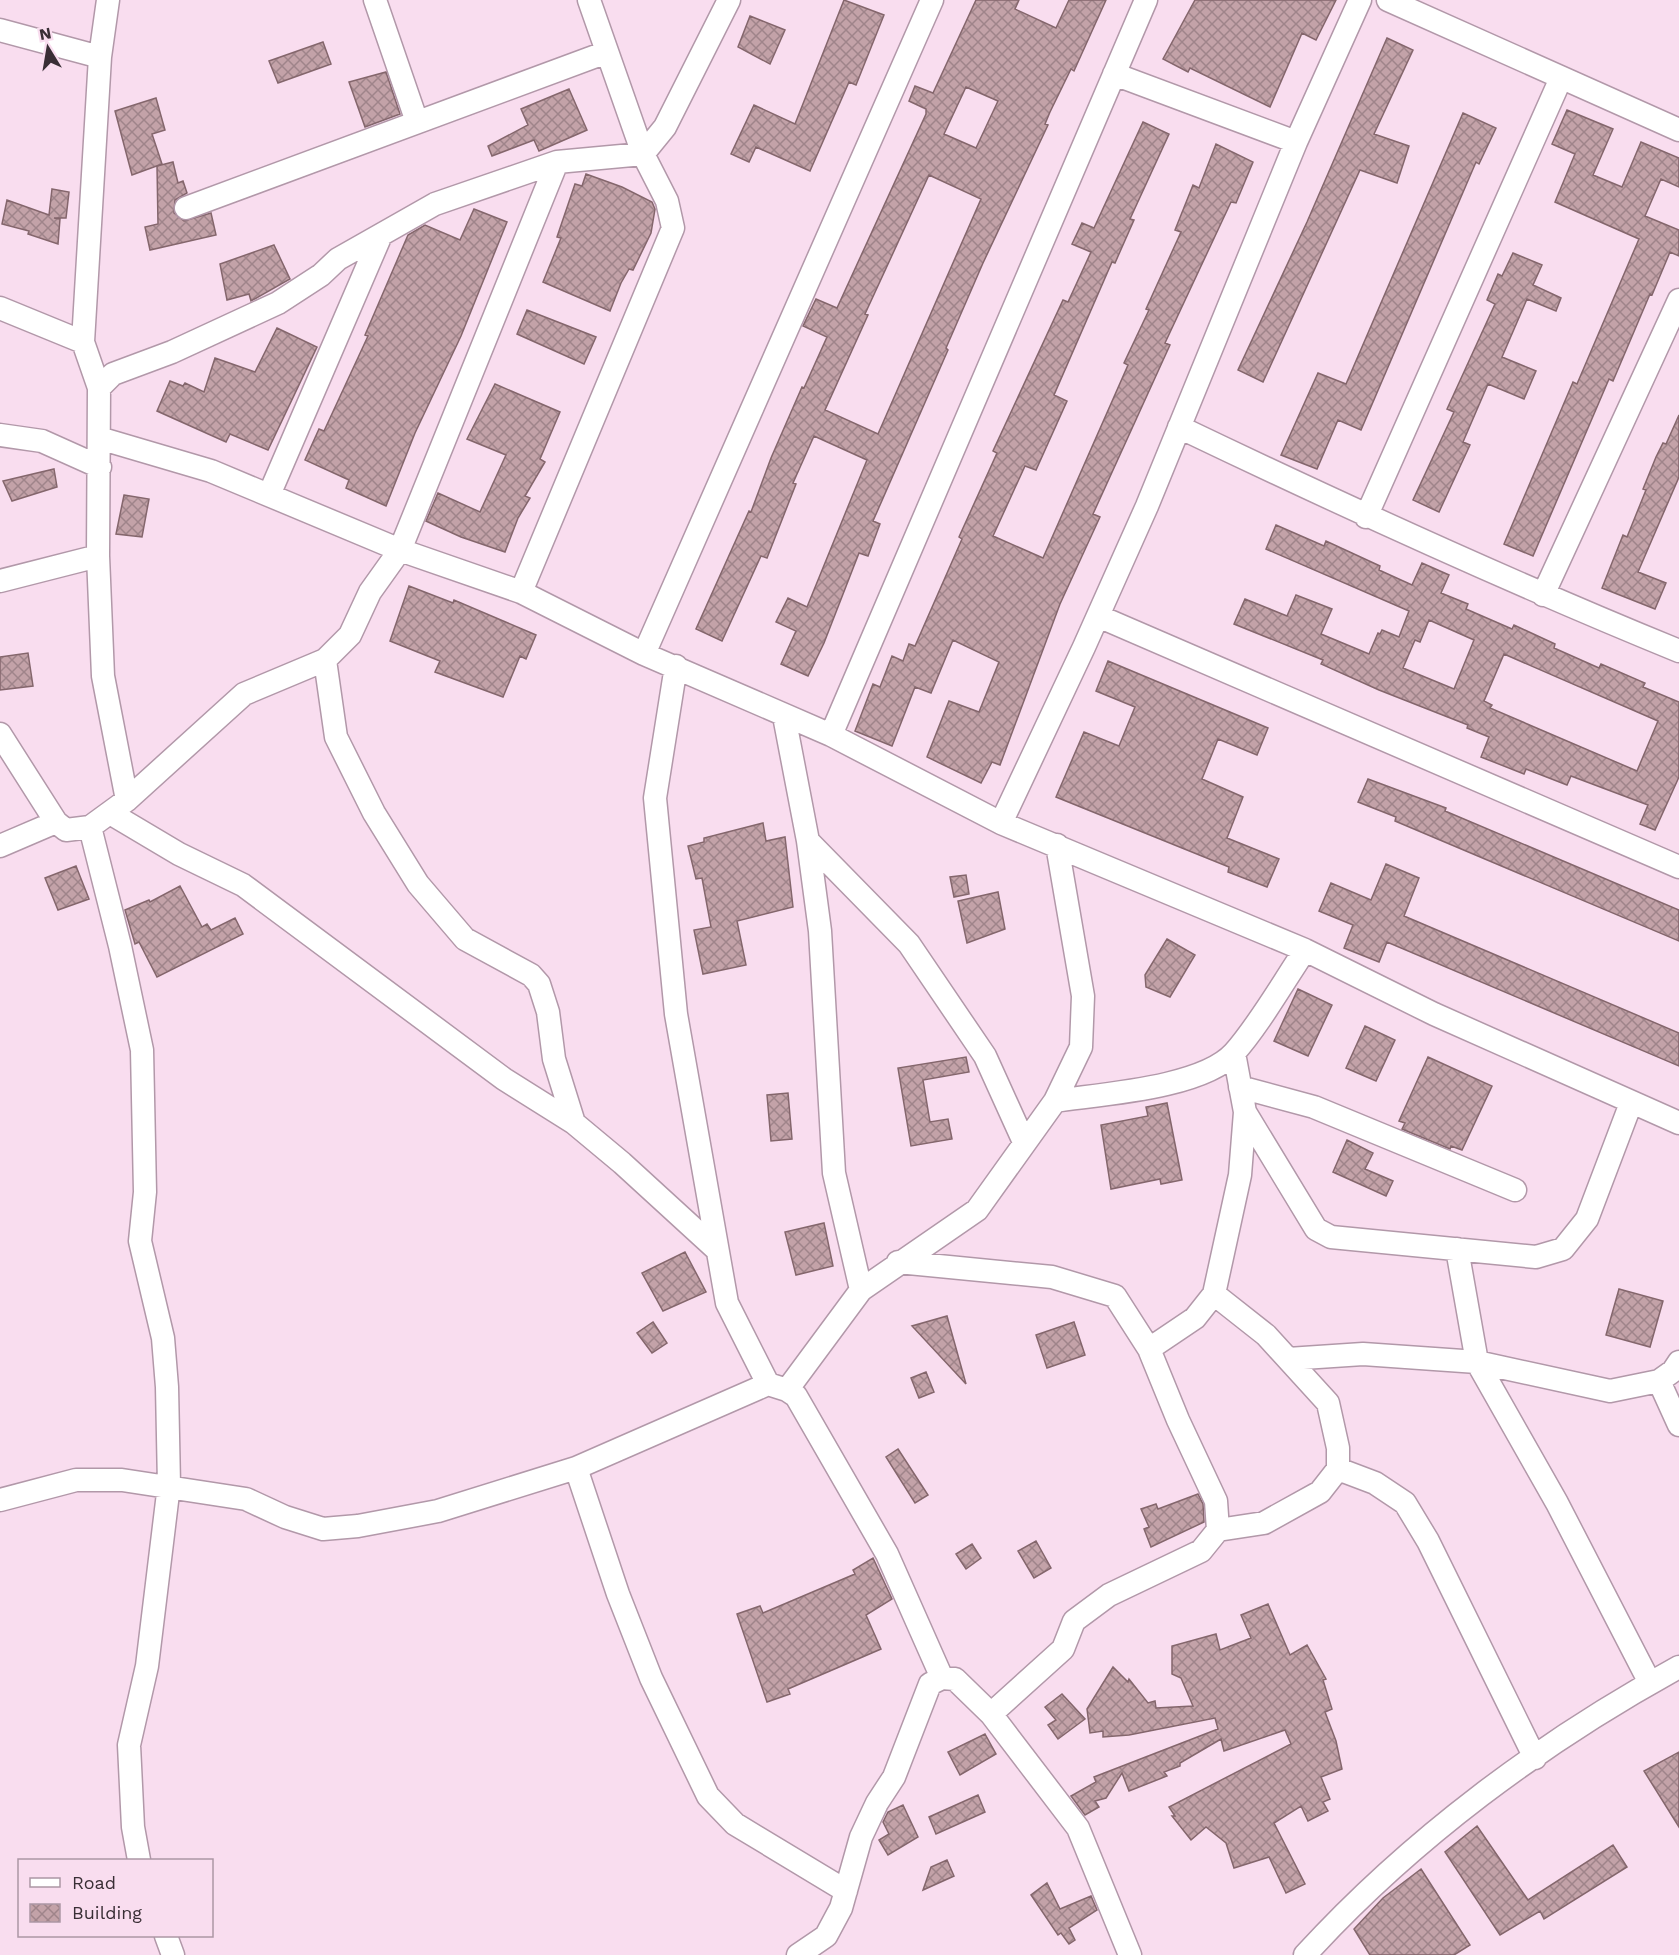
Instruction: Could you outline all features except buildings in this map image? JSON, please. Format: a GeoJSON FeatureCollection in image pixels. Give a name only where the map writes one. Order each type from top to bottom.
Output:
{"type":"FeatureCollection","features":[{"type":"Feature","properties":{"kind":"street"},"geometry":{"type":"LineString","coordinates":[[108,0],[100,57],[83,342],[99,388],[98,556],[103,676],[118,807],[179,854],[243,885],[504,1079],[574,1123],[622,1163],[716,1249]]}},
{"type":"Feature","properties":{"kind":"street"},"geometry":{"type":"LineString","coordinates":[[375,0],[417,122]]}},
{"type":"Feature","properties":{"kind":"street"},"geometry":{"type":"LineString","coordinates":[[520,592],[673,228],[667,201],[643,154],[589,0]]}},
{"type":"Feature","properties":{"kind":"street"},"geometry":{"type":"LineString","coordinates":[[99,388],[113,374],[172,352],[278,303],[321,275],[338,259],[435,204],[557,162],[643,154],[665,127],[729,0]]}},
{"type":"Feature","properties":{"kind":"street"},"geometry":{"type":"LineString","coordinates":[[644,654],[932,0]]}},
{"type":"Feature","properties":{"kind":"street"},"geometry":{"type":"LineString","coordinates":[[831,735],[1146,0]]}},
{"type":"Feature","properties":{"kind":"street"},"geometry":{"type":"LineString","coordinates":[[1000,823],[1098,616],[1179,427],[1296,142],[1360,0]]}},
{"type":"Feature","properties":{"kind":"street"},"geometry":{"type":"LineString","coordinates":[[1388,0],[1679,130]]}},
{"type":"Feature","properties":{"kind":"street"},"geometry":{"type":"LineString","coordinates":[[0,30],[100,57]]}},
{"type":"Feature","properties":{"kind":"street"},"geometry":{"type":"LineString","coordinates":[[186,208],[607,52]]}},
{"type":"Feature","properties":{"kind":"street"},"geometry":{"type":"LineString","coordinates":[[1114,74],[1296,142]]}},
{"type":"Feature","properties":{"kind":"street"},"geometry":{"type":"LineString","coordinates":[[1366,517],[1560,78]]}},
{"type":"Feature","properties":{"kind":"street"},"geometry":{"type":"LineString","coordinates":[[0,734],[56,822],[66,830],[90,827],[118,807],[244,694],[325,660],[350,634],[370,592],[400,550],[557,162]]}},
{"type":"Feature","properties":{"kind":"street"},"geometry":{"type":"LineString","coordinates":[[269,495],[381,235]]}},
{"type":"Feature","properties":{"kind":"street"},"geometry":{"type":"LineString","coordinates":[[1543,595],[1679,300]]}},
{"type":"Feature","properties":{"kind":"street"},"geometry":{"type":"LineString","coordinates":[[0,308],[83,342]]}},
{"type":"Feature","properties":{"kind":"street"},"geometry":{"type":"LineString","coordinates":[[1179,427],[1366,517],[1543,595],[1679,651]]}},
{"type":"Feature","properties":{"kind":"street"},"geometry":{"type":"LineString","coordinates":[[0,435],[42,441],[100,466]]}},
{"type":"Feature","properties":{"kind":"street"},"geometry":{"type":"LineString","coordinates":[[99,438],[211,471],[400,550],[520,592],[644,654],[831,735],[1000,823],[1305,950],[1434,1014],[1679,1123]]}},
{"type":"Feature","properties":{"kind":"street"},"geometry":{"type":"LineString","coordinates":[[0,581],[98,556]]}},
{"type":"Feature","properties":{"kind":"street"},"geometry":{"type":"LineString","coordinates":[[1098,616],[1679,867]]}},
{"type":"Feature","properties":{"kind":"street"},"geometry":{"type":"LineString","coordinates":[[325,660],[336,737],[374,813],[418,884],[465,939],[531,975],[539,984],[548,1012],[554,1059],[574,1123]]}},
{"type":"Feature","properties":{"kind":"street"},"geometry":{"type":"LineString","coordinates":[[676,666],[655,798],[676,1014],[726,1303],[778,1387],[796,1396],[887,1554],[942,1678]]}},
{"type":"Feature","properties":{"kind":"street"},"geometry":{"type":"LineString","coordinates":[[784,716],[808,841],[820,931],[834,1173],[861,1290]]}},
{"type":"Feature","properties":{"kind":"street"},"geometry":{"type":"LineString","coordinates":[[0,846],[56,822]]}},
{"type":"Feature","properties":{"kind":"street"},"geometry":{"type":"LineString","coordinates":[[90,827],[120,946],[142,1050],[145,1192],[140,1241],[164,1338],[169,1485],[147,1666],[129,1745],[133,1827],[140,1859]]}},
{"type":"Feature","properties":{"kind":"street"},"geometry":{"type":"LineString","coordinates":[[808,841],[909,944],[985,1056],[1024,1142]]}},
{"type":"Feature","properties":{"kind":"street"},"geometry":{"type":"LineString","coordinates":[[0,1500],[76,1480],[122,1480],[169,1485],[182,1490],[246,1499],[285,1517],[323,1529],[358,1527],[438,1511],[576,1468],[778,1387],[861,1290],[898,1262],[936,1240],[977,1210],[1055,1101],[1082,1047],[1083,996],[1057,845]]}},
{"type":"Feature","properties":{"kind":"street"},"geometry":{"type":"LineString","coordinates":[[1055,1101],[1160,1084],[1207,1073],[1234,1053],[1305,950]]}},
{"type":"Feature","properties":{"kind":"street"},"geometry":{"type":"LineString","coordinates":[[1149,1349],[1195,1318],[1214,1294],[1240,1175],[1245,1112],[1234,1053]]}},
{"type":"Feature","properties":{"kind":"street"},"geometry":{"type":"LineString","coordinates":[[1240,1087],[1314,1107],[1515,1190]]}},
{"type":"Feature","properties":{"kind":"street"},"geometry":{"type":"LineString","coordinates":[[1245,1112],[1316,1229],[1331,1237],[1536,1257],[1563,1249],[1587,1219],[1631,1103]]}},
{"type":"Feature","properties":{"kind":"street"},"geometry":{"type":"LineString","coordinates":[[1457,1249],[1477,1362],[1557,1503],[1650,1683]]}},
{"type":"Feature","properties":{"kind":"street"},"geometry":{"type":"LineString","coordinates":[[898,1262],[1052,1277],[1115,1296],[1149,1349],[1178,1420],[1216,1501],[1218,1530]]}},
{"type":"Feature","properties":{"kind":"street"},"geometry":{"type":"LineString","coordinates":[[991,1714],[1063,1649],[1074,1621],[1108,1595],[1201,1551],[1218,1530],[1264,1523],[1306,1502],[1320,1492],[1338,1469],[1338,1448],[1328,1402],[1266,1335],[1214,1294]]}},
{"type":"Feature","properties":{"kind":"street"},"geometry":{"type":"LineString","coordinates":[[1288,1359],[1363,1354],[1477,1362],[1610,1390],[1659,1381],[1673,1371],[1679,1362]]}},
{"type":"Feature","properties":{"kind":"street"},"geometry":{"type":"LineString","coordinates":[[1659,1381],[1679,1425]]}},
{"type":"Feature","properties":{"kind":"street"},"geometry":{"type":"LineString","coordinates":[[576,1468],[618,1594],[647,1667],[708,1796],[735,1824],[846,1891]]}},
{"type":"Feature","properties":{"kind":"street"},"geometry":{"type":"LineString","coordinates":[[1338,1469],[1375,1483],[1405,1503],[1428,1541],[1535,1758]]}},
{"type":"Feature","properties":{"kind":"street"},"geometry":{"type":"LineString","coordinates":[[1305,1955],[1335,1922],[1419,1845],[1535,1758],[1607,1708],[1679,1667]]}},
{"type":"Feature","properties":{"kind":"street"},"geometry":{"type":"LineString","coordinates":[[798,1955],[826,1936],[841,1908],[861,1837],[877,1803],[894,1778],[930,1684],[942,1678],[955,1679],[991,1714],[1078,1828],[1130,1955]]}},
{"type":"Feature","properties":{"kind":"street"},"geometry":{"type":"LineString","coordinates":[[167,1937],[172,1955]]}}]}
